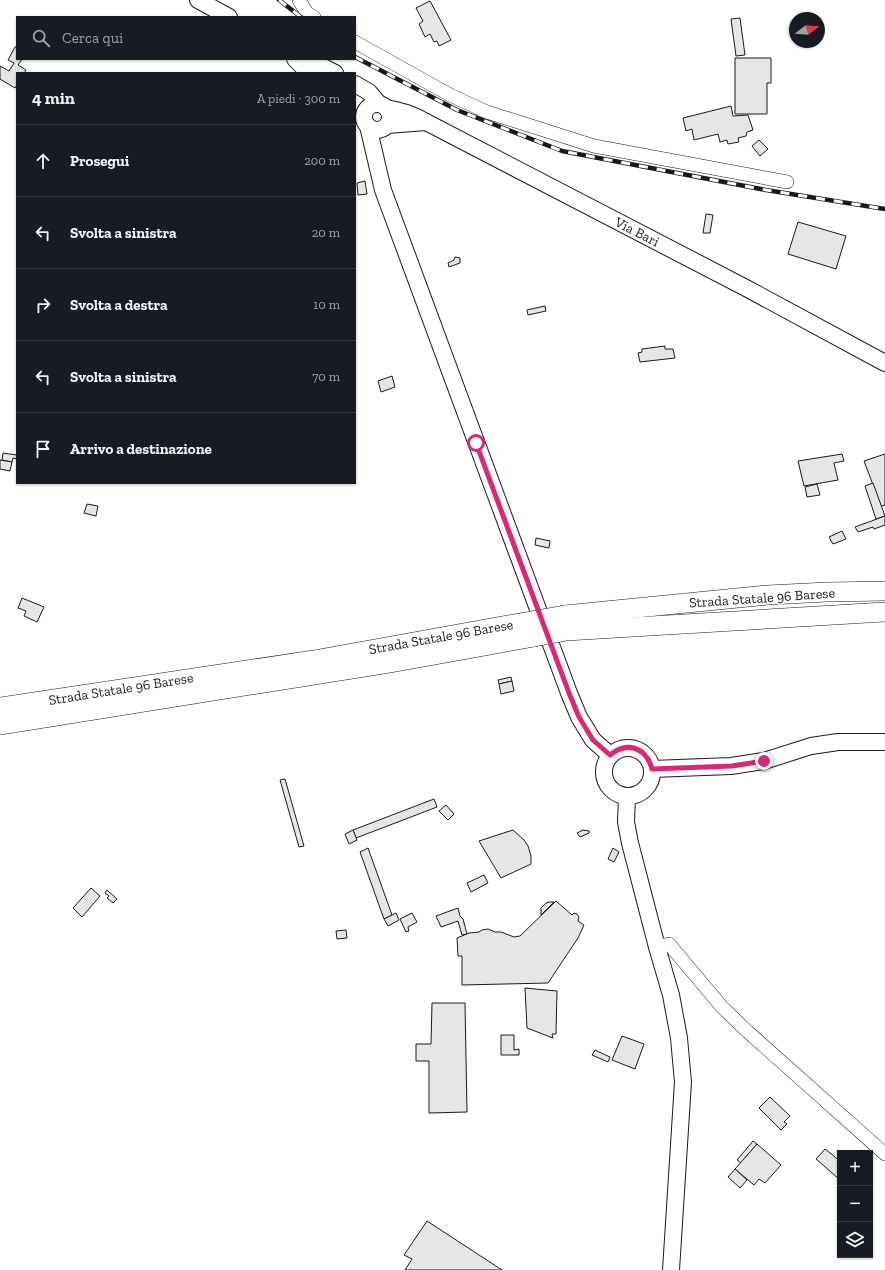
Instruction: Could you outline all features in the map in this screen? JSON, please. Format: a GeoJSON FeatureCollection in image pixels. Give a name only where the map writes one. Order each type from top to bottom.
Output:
{"type":"FeatureCollection","features":[{"type":"Feature","properties":{"kind":"highway","name":"Strada Statale 96 Barese"},"geometry":{"type":"LineString","coordinates":[[0,708],[565,623],[768,595],[885,591]]}},
{"type":"Feature","properties":{"kind":"highway","name":"Strada Statale 96 Barese"},"geometry":{"type":"LineString","coordinates":[[565,623],[885,612]]}},
{"type":"Feature","properties":{"kind":"highway"},"geometry":{"type":"LineString","coordinates":[[828,615],[885,621]]}},
{"type":"Feature","properties":{"kind":"highway","name":"Strada Statale 96 Barese"},"geometry":{"type":"LineString","coordinates":[[0,725],[389,663],[532,629]]}},
{"type":"Feature","properties":{"kind":"main road"},"geometry":{"type":"LineString","coordinates":[[198,0],[227,16]]}},
{"type":"Feature","properties":{"kind":"main road"},"geometry":{"type":"LineString","coordinates":[[296,60],[308,72]]}},
{"type":"Feature","properties":{"kind":"main road"},"geometry":{"type":"LineString","coordinates":[[310,60],[333,72]]}},
{"type":"Feature","properties":{"kind":"main road"},"geometry":{"type":"LineString","coordinates":[[356,85],[369,92],[388,111],[390,118],[385,127],[377,168]]}},
{"type":"Feature","properties":{"kind":"main road"},"geometry":{"type":"LineString","coordinates":[[382,106],[371,105],[366,111],[363,121],[386,197],[569,693],[579,717],[593,740],[610,755]]}},
{"type":"Feature","properties":{"kind":"main road","name":"Via Bari"},"geometry":{"type":"LineString","coordinates":[[382,106],[405,111],[746,288],[885,363]]}},
{"type":"Feature","properties":{"kind":"main road"},"geometry":{"type":"LineString","coordinates":[[363,121],[375,130],[385,127],[426,122]]}},
{"type":"Feature","properties":{"kind":"main road"},"geometry":{"type":"LineString","coordinates":[[652,769],[732,766],[764,761],[810,746],[838,742],[885,742]]}},
{"type":"Feature","properties":{"kind":"main road"},"geometry":{"type":"LineString","coordinates":[[623,748],[639,750],[650,761],[652,769],[651,778],[648,785],[638,793],[627,796],[612,790],[604,777],[606,762],[610,755],[616,750],[623,748]]}},
{"type":"Feature","properties":{"kind":"main road"},"geometry":{"type":"LineString","coordinates":[[627,796],[626,822],[630,843],[671,995],[678,1031],[683,1082],[671,1270]]}},
{"type":"Feature","properties":{"kind":"street"},"geometry":{"type":"LineString","coordinates":[[299,0],[307,13],[312,16]]}},
{"type":"Feature","properties":{"kind":"street"},"geometry":{"type":"LineString","coordinates":[[356,43],[450,95],[487,112],[594,146],[787,182]]}},
{"type":"Feature","properties":{"kind":"street"},"geometry":{"type":"LineString","coordinates":[[657,947],[669,944],[728,1012],[885,1154]]}},
{"type":"Feature","properties":{"kind":"building"},"geometry":{"type":"Polygon","coordinates":[[[430,1],[451,40],[439,46],[437,41],[434,42],[430,34],[425,37],[419,24],[423,21],[416,8],[430,1]]]}},
{"type":"Feature","properties":{"kind":"building"},"geometry":{"type":"Polygon","coordinates":[[[740,18],[745,55],[736,56],[731,19],[740,18]]]}},
{"type":"Feature","properties":{"kind":"building"},"geometry":{"type":"Polygon","coordinates":[[[16,47],[16,60],[21,60],[18,65],[26,70],[25,72],[16,72],[15,88],[0,79],[0,66],[9,71],[14,63],[8,60],[16,47]]]}},
{"type":"Feature","properties":{"kind":"building"},"geometry":{"type":"Polygon","coordinates":[[[735,58],[771,58],[771,83],[767,83],[767,114],[735,114],[735,58]]]}},
{"type":"Feature","properties":{"kind":"building"},"geometry":{"type":"Polygon","coordinates":[[[731,106],[733,116],[748,115],[753,130],[747,132],[746,136],[738,138],[739,142],[728,144],[727,140],[720,142],[718,134],[694,140],[692,129],[686,131],[683,118],[731,106]]]}},
{"type":"Feature","properties":{"kind":"building"},"geometry":{"type":"Polygon","coordinates":[[[759,140],[768,149],[760,156],[752,146],[759,140]]]}},
{"type":"Feature","properties":{"kind":"building"},"geometry":{"type":"Polygon","coordinates":[[[365,181],[367,194],[358,195],[357,183],[365,181]]]}},
{"type":"Feature","properties":{"kind":"building"},"geometry":{"type":"Polygon","coordinates":[[[706,214],[713,215],[710,233],[703,233],[706,214]]]}},
{"type":"Feature","properties":{"kind":"building"},"geometry":{"type":"Polygon","coordinates":[[[798,222],[846,236],[836,269],[788,254],[798,222]]]}},
{"type":"Feature","properties":{"kind":"building"},"geometry":{"type":"Polygon","coordinates":[[[455,257],[460,258],[460,263],[449,267],[448,263],[454,260],[455,257]]]}},
{"type":"Feature","properties":{"kind":"building"},"geometry":{"type":"Polygon","coordinates":[[[545,306],[546,311],[528,315],[527,310],[545,306]]]}},
{"type":"Feature","properties":{"kind":"building"},"geometry":{"type":"Polygon","coordinates":[[[665,346],[665,349],[673,349],[675,358],[640,362],[638,353],[642,352],[642,349],[665,346]]]}},
{"type":"Feature","properties":{"kind":"building"},"geometry":{"type":"Polygon","coordinates":[[[392,376],[395,387],[381,392],[378,381],[392,376]]]}},
{"type":"Feature","properties":{"kind":"building"},"geometry":{"type":"Polygon","coordinates":[[[3,453],[16,455],[16,459],[13,458],[12,462],[2,460],[3,453]]]}},
{"type":"Feature","properties":{"kind":"building"},"geometry":{"type":"Polygon","coordinates":[[[842,454],[844,461],[834,463],[838,480],[804,486],[798,461],[842,454]]]}},
{"type":"Feature","properties":{"kind":"building"},"geometry":{"type":"Polygon","coordinates":[[[885,454],[885,505],[881,506],[864,461],[885,454]]]}},
{"type":"Feature","properties":{"kind":"building"},"geometry":{"type":"Polygon","coordinates":[[[0,460],[12,462],[10,471],[0,469],[0,460]]]}},
{"type":"Feature","properties":{"kind":"building"},"geometry":{"type":"Polygon","coordinates":[[[873,483],[885,516],[876,519],[865,486],[873,483]]]}},
{"type":"Feature","properties":{"kind":"building"},"geometry":{"type":"Polygon","coordinates":[[[817,484],[820,495],[807,497],[805,487],[817,484]]]}},
{"type":"Feature","properties":{"kind":"building"},"geometry":{"type":"Polygon","coordinates":[[[87,504],[98,506],[96,516],[84,513],[87,504]]]}},
{"type":"Feature","properties":{"kind":"building"},"geometry":{"type":"Polygon","coordinates":[[[885,516],[885,525],[858,532],[855,527],[885,516]]]}},
{"type":"Feature","properties":{"kind":"building"},"geometry":{"type":"Polygon","coordinates":[[[842,531],[846,539],[833,544],[829,537],[842,531]]]}},
{"type":"Feature","properties":{"kind":"building"},"geometry":{"type":"Polygon","coordinates":[[[536,538],[550,541],[549,548],[535,545],[536,538]]]}},
{"type":"Feature","properties":{"kind":"building"},"geometry":{"type":"Polygon","coordinates":[[[22,598],[44,607],[37,622],[24,616],[26,611],[18,608],[22,598]]]}},
{"type":"Feature","properties":{"kind":"building"},"geometry":{"type":"Polygon","coordinates":[[[511,677],[512,681],[499,684],[498,680],[511,677]]]}},
{"type":"Feature","properties":{"kind":"building"},"geometry":{"type":"Polygon","coordinates":[[[512,681],[514,691],[501,694],[499,684],[512,681]]]}},
{"type":"Feature","properties":{"kind":"building"},"geometry":{"type":"Polygon","coordinates":[[[285,779],[304,846],[299,847],[280,780],[285,779]]]}},
{"type":"Feature","properties":{"kind":"building"},"geometry":{"type":"Polygon","coordinates":[[[434,799],[437,807],[356,838],[353,830],[434,799]]]}},
{"type":"Feature","properties":{"kind":"building"},"geometry":{"type":"Polygon","coordinates":[[[446,805],[454,814],[448,820],[439,811],[446,805]]]}},
{"type":"Feature","properties":{"kind":"building"},"geometry":{"type":"Polygon","coordinates":[[[353,830],[357,840],[349,844],[345,834],[353,830]]]}},
{"type":"Feature","properties":{"kind":"building"},"geometry":{"type":"Polygon","coordinates":[[[513,830],[528,846],[531,856],[531,864],[501,878],[479,841],[513,830]]]}},
{"type":"Feature","properties":{"kind":"building"},"geometry":{"type":"Polygon","coordinates":[[[583,830],[589,831],[589,833],[580,837],[577,833],[583,830]]]}},
{"type":"Feature","properties":{"kind":"building"},"geometry":{"type":"Polygon","coordinates":[[[368,848],[392,915],[384,919],[360,852],[368,848]]]}},
{"type":"Feature","properties":{"kind":"building"},"geometry":{"type":"Polygon","coordinates":[[[613,848],[619,852],[614,862],[608,859],[613,848]]]}},
{"type":"Feature","properties":{"kind":"building"},"geometry":{"type":"Polygon","coordinates":[[[484,875],[488,883],[471,892],[467,883],[484,875]]]}},
{"type":"Feature","properties":{"kind":"building"},"geometry":{"type":"Polygon","coordinates":[[[91,888],[100,896],[82,917],[73,908],[91,888]]]}},
{"type":"Feature","properties":{"kind":"building"},"geometry":{"type":"Polygon","coordinates":[[[107,890],[117,899],[113,903],[107,898],[109,896],[105,893],[107,890]]]}},
{"type":"Feature","properties":{"kind":"building"},"geometry":{"type":"Polygon","coordinates":[[[556,901],[572,915],[574,913],[577,914],[579,917],[578,921],[584,925],[578,938],[548,983],[462,985],[462,956],[458,956],[457,938],[469,933],[488,929],[514,937],[520,936],[556,901]]]}},
{"type":"Feature","properties":{"kind":"building"},"geometry":{"type":"Polygon","coordinates":[[[549,902],[554,902],[541,915],[541,908],[549,902]]]}},
{"type":"Feature","properties":{"kind":"building"},"geometry":{"type":"Polygon","coordinates":[[[458,908],[467,934],[462,935],[458,921],[441,927],[436,916],[458,908]]]}},
{"type":"Feature","properties":{"kind":"building"},"geometry":{"type":"Polygon","coordinates":[[[396,913],[399,920],[388,926],[384,919],[396,913]]]}},
{"type":"Feature","properties":{"kind":"building"},"geometry":{"type":"Polygon","coordinates":[[[412,913],[417,922],[408,927],[409,931],[406,932],[400,919],[412,913]]]}},
{"type":"Feature","properties":{"kind":"building"},"geometry":{"type":"Polygon","coordinates":[[[346,930],[347,938],[337,939],[336,931],[346,930]]]}},
{"type":"Feature","properties":{"kind":"building"},"geometry":{"type":"Polygon","coordinates":[[[525,988],[557,991],[556,1034],[552,1034],[553,1038],[527,1028],[525,988]]]}},
{"type":"Feature","properties":{"kind":"building"},"geometry":{"type":"Polygon","coordinates":[[[432,1003],[465,1003],[467,1112],[429,1113],[429,1061],[416,1061],[416,1044],[431,1044],[432,1003]]]}},
{"type":"Feature","properties":{"kind":"building"},"geometry":{"type":"Polygon","coordinates":[[[501,1035],[514,1035],[514,1050],[519,1049],[519,1055],[501,1055],[501,1035]]]}},
{"type":"Feature","properties":{"kind":"building"},"geometry":{"type":"Polygon","coordinates":[[[622,1036],[644,1044],[635,1069],[612,1060],[622,1036]]]}},
{"type":"Feature","properties":{"kind":"building"},"geometry":{"type":"Polygon","coordinates":[[[595,1050],[610,1057],[608,1062],[592,1055],[595,1050]]]}},
{"type":"Feature","properties":{"kind":"building"},"geometry":{"type":"Polygon","coordinates":[[[770,1097],[790,1116],[784,1122],[787,1124],[781,1130],[759,1108],[770,1097]]]}},
{"type":"Feature","properties":{"kind":"building"},"geometry":{"type":"Polygon","coordinates":[[[753,1141],[757,1144],[741,1163],[737,1160],[753,1141]]]}},
{"type":"Feature","properties":{"kind":"building"},"geometry":{"type":"Polygon","coordinates":[[[757,1144],[781,1165],[765,1183],[759,1179],[754,1185],[735,1169],[757,1144]]]}},
{"type":"Feature","properties":{"kind":"building"},"geometry":{"type":"Polygon","coordinates":[[[825,1149],[837,1159],[837,1177],[816,1159],[825,1149]]]}},
{"type":"Feature","properties":{"kind":"building"},"geometry":{"type":"Polygon","coordinates":[[[735,1169],[747,1180],[740,1188],[728,1177],[735,1169]]]}},
{"type":"Feature","properties":{"kind":"building"},"geometry":{"type":"Polygon","coordinates":[[[427,1221],[502,1270],[405,1270],[412,1259],[404,1255],[427,1221]]]}},
{"type":"Feature","properties":{"kind":"railway"},"geometry":{"type":"LineString","coordinates":[[279,0],[300,16]]}},
{"type":"Feature","properties":{"kind":"railway"},"geometry":{"type":"LineString","coordinates":[[356,58],[457,110],[562,151],[766,190],[885,209]]}},
{"type":"Feature","properties":{"kind":"route"},"geometry":{"type":"LineString","coordinates":[[476,443],[569,693],[579,717],[593,740],[610,755],[616,750],[623,748],[639,750],[650,761],[652,769],[732,766],[764,761]]}}]}
